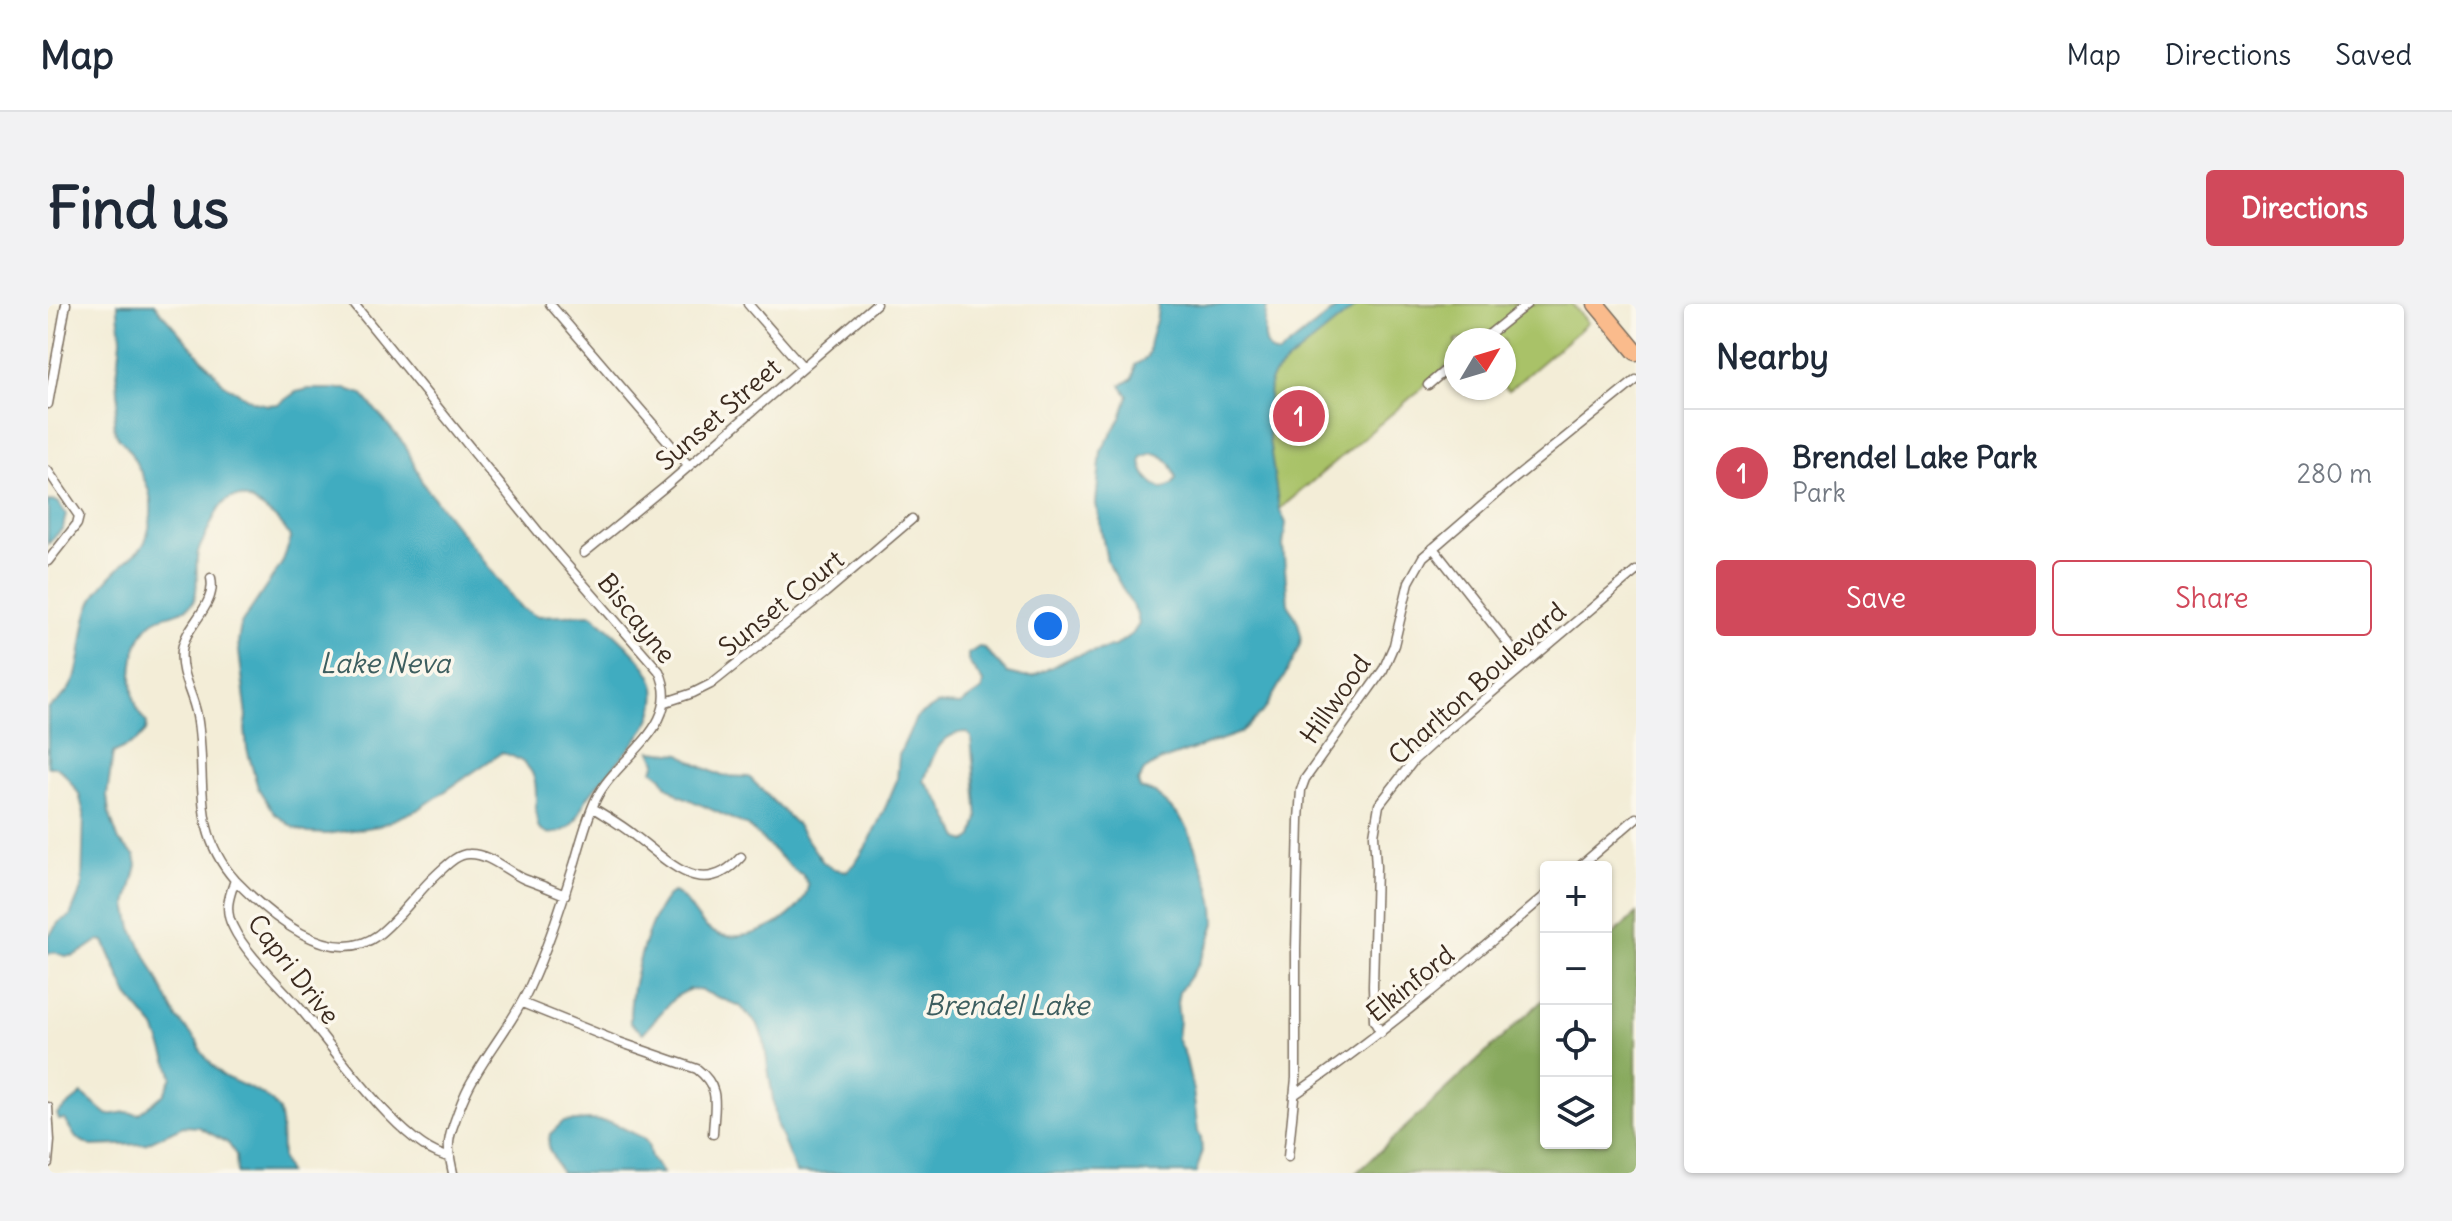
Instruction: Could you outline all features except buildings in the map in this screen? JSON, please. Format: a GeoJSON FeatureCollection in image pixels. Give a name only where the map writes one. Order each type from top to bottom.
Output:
{"type":"FeatureCollection","features":[{"type":"Feature","properties":{"kind":"highway"},"geometry":{"type":"LineString","coordinates":[[1606,307],[1636,352]]}},
{"type":"Feature","properties":{"kind":"street"},"geometry":{"type":"LineString","coordinates":[[48,404],[66,304]]}},
{"type":"Feature","properties":{"kind":"street","name":"Biscayne"},"geometry":{"type":"LineString","coordinates":[[354,304],[541,535],[659,671],[664,682],[666,702],[663,713],[597,797],[555,925],[522,1003],[463,1099],[447,1151],[453,1173]]}},
{"type":"Feature","properties":{"kind":"street"},"geometry":{"type":"LineString","coordinates":[[550,304],[689,466]]}},
{"type":"Feature","properties":{"kind":"street"},"geometry":{"type":"LineString","coordinates":[[748,304],[802,366]]}},
{"type":"Feature","properties":{"kind":"street","name":"Sunset Street"},"geometry":{"type":"LineString","coordinates":[[584,553],[876,304]]}},
{"type":"Feature","properties":{"kind":"street"},"geometry":{"type":"LineString","coordinates":[[1497,328],[1527,304]]}},
{"type":"Feature","properties":{"kind":"street"},"geometry":{"type":"LineString","coordinates":[[1428,385],[1444,371]]}},
{"type":"Feature","properties":{"kind":"street","name":"Hillwood"},"geometry":{"type":"LineString","coordinates":[[1288,1157],[1294,1095],[1301,790],[1313,766],[1383,670],[1394,645],[1409,582],[1416,567],[1433,548],[1636,380]]}},
{"type":"Feature","properties":{"kind":"street"},"geometry":{"type":"LineString","coordinates":[[48,471],[79,516],[77,524],[48,561]]}},
{"type":"Feature","properties":{"kind":"street","name":"Sunset Court"},"geometry":{"type":"LineString","coordinates":[[666,702],[711,684],[912,519]]}},
{"type":"Feature","properties":{"kind":"street"},"geometry":{"type":"LineString","coordinates":[[1433,548],[1524,664]]}},
{"type":"Feature","properties":{"kind":"street","name":"Charlton Boulevard"},"geometry":{"type":"LineString","coordinates":[[1381,1033],[1374,1021],[1373,999],[1374,835],[1379,805],[1414,760],[1636,571]]}},
{"type":"Feature","properties":{"kind":"street"},"geometry":{"type":"LineString","coordinates":[[211,578],[210,595],[184,639],[181,663],[198,717],[203,813],[220,859],[235,880],[282,920],[303,933],[340,947],[361,944],[381,933],[429,880],[465,854],[476,854],[565,895]]}},
{"type":"Feature","properties":{"kind":"street"},"geometry":{"type":"LineString","coordinates":[[593,808],[691,876],[707,878],[724,872],[741,857]]}},
{"type":"Feature","properties":{"kind":"street"},"geometry":{"type":"LineString","coordinates":[[1586,861],[1636,818]]}},
{"type":"Feature","properties":{"kind":"street","name":"Capri Drive"},"geometry":{"type":"LineString","coordinates":[[235,880],[227,905],[233,928],[245,946],[380,1104],[424,1147],[450,1157]]}},
{"type":"Feature","properties":{"kind":"street","name":"Elkinford"},"geometry":{"type":"LineString","coordinates":[[1294,1095],[1381,1033],[1540,900]]}},
{"type":"Feature","properties":{"kind":"street"},"geometry":{"type":"LineString","coordinates":[[522,1003],[697,1069],[714,1087],[713,1134]]}},
{"type":"Feature","properties":{"kind":"street"},"geometry":{"type":"LineString","coordinates":[[48,1107],[48,1163]]}},
{"type":"Feature","properties":{"kind":"green space"},"geometry":{"type":"Polygon","coordinates":[[[1341,304],[1572,304],[1588,323],[1516,384],[1516,328],[1444,328],[1444,369],[1255,530],[1180,441],[1341,304]]]}},
{"type":"Feature","properties":{"kind":"green space"},"geometry":{"type":"Polygon","coordinates":[[[1636,914],[1636,1173],[1356,1173],[1540,1003],[1540,1149],[1612,1149],[1612,936],[1636,914]]]}},
{"type":"Feature","properties":{"kind":"water","name":"Lake Neva"},"geometry":{"type":"Polygon","coordinates":[[[118,304],[154,304],[224,384],[254,402],[279,404],[296,392],[309,389],[347,389],[362,394],[405,445],[423,484],[520,607],[536,616],[592,614],[636,655],[650,674],[655,688],[653,710],[641,734],[588,797],[574,822],[561,832],[549,833],[539,829],[536,786],[530,770],[519,759],[501,753],[419,809],[379,826],[327,834],[308,833],[294,828],[274,813],[258,788],[247,749],[247,717],[238,643],[241,624],[282,563],[291,539],[274,517],[251,501],[234,497],[221,506],[198,552],[197,588],[191,605],[152,622],[138,643],[132,672],[133,688],[135,702],[147,723],[146,731],[136,742],[113,753],[107,795],[109,813],[119,841],[135,856],[137,865],[127,905],[132,928],[177,1018],[212,1065],[223,1076],[260,1093],[279,1111],[282,1159],[288,1173],[237,1173],[236,1155],[228,1143],[199,1127],[183,1126],[145,1144],[91,1146],[76,1138],[57,1114],[82,1094],[108,1115],[138,1114],[164,1094],[172,1077],[155,1028],[128,996],[104,941],[99,940],[73,955],[48,954],[48,937],[59,922],[70,916],[82,887],[84,813],[79,794],[64,773],[56,767],[48,767],[48,708],[69,689],[75,677],[88,612],[94,598],[108,579],[143,545],[150,523],[151,501],[146,482],[114,427],[121,340],[118,304]]]}},
{"type":"Feature","properties":{"kind":"water","name":"Brendel Lake"},"geometry":{"type":"Polygon","coordinates":[[[1158,304],[1267,304],[1265,341],[1278,355],[1342,304],[1359,304],[1286,363],[1270,382],[1269,439],[1279,509],[1286,523],[1283,545],[1288,604],[1301,635],[1292,663],[1264,711],[1240,733],[1160,761],[1144,771],[1138,782],[1140,789],[1155,793],[1187,827],[1214,906],[1215,923],[1209,942],[1198,965],[1179,992],[1177,1002],[1177,1039],[1185,1055],[1201,1138],[1202,1154],[1196,1173],[796,1173],[777,1126],[764,1041],[758,1025],[740,1006],[690,989],[675,997],[643,1033],[630,1023],[641,954],[654,918],[671,893],[680,896],[713,932],[740,936],[771,927],[785,919],[796,909],[808,885],[803,875],[748,826],[679,795],[666,785],[653,770],[656,762],[651,751],[681,754],[722,776],[749,777],[796,824],[823,862],[834,869],[847,871],[870,840],[886,806],[897,780],[899,755],[916,718],[938,704],[960,705],[982,690],[983,682],[968,661],[968,654],[979,647],[984,648],[1007,673],[1032,677],[1072,657],[1115,646],[1133,633],[1139,624],[1137,614],[1107,561],[1096,504],[1101,451],[1121,418],[1128,396],[1121,385],[1133,379],[1135,365],[1149,352],[1158,304]],[[1153,453],[1142,457],[1142,466],[1151,482],[1163,489],[1172,485],[1176,478],[1168,462],[1153,453]],[[966,732],[957,733],[943,742],[924,781],[941,802],[959,838],[966,842],[973,837],[978,818],[971,737],[966,732]]]}},
{"type":"Feature","properties":{"kind":"water"},"geometry":{"type":"Polygon","coordinates":[[[48,501],[58,502],[66,514],[63,528],[48,544],[48,501]]]}},
{"type":"Feature","properties":{"kind":"water"},"geometry":{"type":"Polygon","coordinates":[[[563,1122],[611,1122],[643,1138],[648,1144],[651,1158],[662,1173],[561,1173],[548,1147],[550,1134],[563,1122]]]}},
{"type":"Feature","properties":{"kind":"place","name":"Brendel Lake Park"},"geometry":{"type":"Point","coordinates":[1299,416]}}]}
